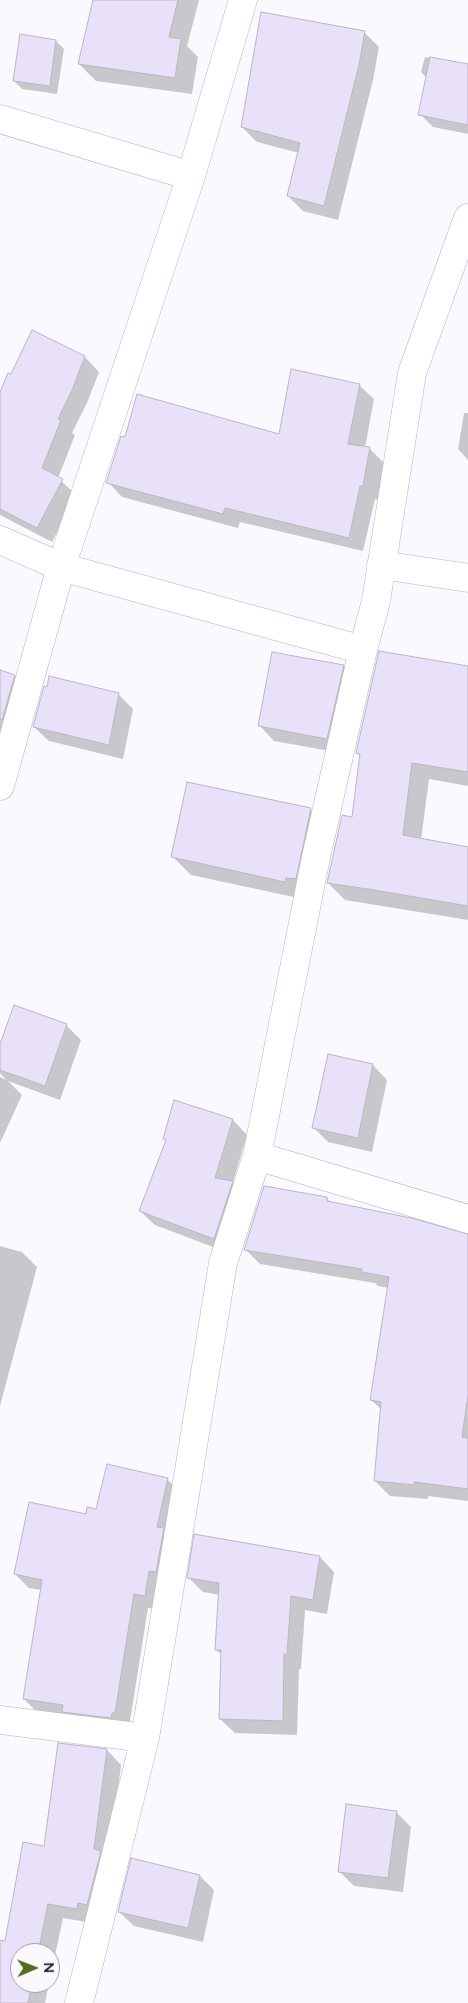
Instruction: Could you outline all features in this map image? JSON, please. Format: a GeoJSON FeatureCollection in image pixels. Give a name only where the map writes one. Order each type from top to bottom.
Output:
{"type":"FeatureCollection","features":[{"type":"Feature","properties":{"kind":"street"},"geometry":{"type":"LineString","coordinates":[[0,784],[61,567],[191,176],[243,0]]}},
{"type":"Feature","properties":{"kind":"street"},"geometry":{"type":"LineString","coordinates":[[0,119],[191,176]]}},
{"type":"Feature","properties":{"kind":"street"},"geometry":{"type":"LineString","coordinates":[[79,2003],[145,1738],[223,1264],[258,1156],[316,857],[376,601],[412,373],[468,218]]}},
{"type":"Feature","properties":{"kind":"street"},"geometry":{"type":"LineString","coordinates":[[0,540],[61,567],[363,650]]}},
{"type":"Feature","properties":{"kind":"street"},"geometry":{"type":"LineString","coordinates":[[381,565],[468,578]]}},
{"type":"Feature","properties":{"kind":"street"},"geometry":{"type":"LineString","coordinates":[[258,1156],[468,1219]]}},
{"type":"Feature","properties":{"kind":"street"},"geometry":{"type":"LineString","coordinates":[[0,1720],[145,1738]]}},
{"type":"Feature","properties":{"kind":"building"},"geometry":{"type":"Polygon","coordinates":[[[93,0],[178,0],[169,37],[181,39],[175,78],[78,64],[93,0]]]}},
{"type":"Feature","properties":{"kind":"building"},"geometry":{"type":"Polygon","coordinates":[[[261,12],[365,31],[359,65],[324,206],[287,196],[300,143],[241,127],[261,12]]]}},
{"type":"Feature","properties":{"kind":"building"},"geometry":{"type":"Polygon","coordinates":[[[20,34],[56,40],[50,86],[13,81],[20,34]]]}},
{"type":"Feature","properties":{"kind":"building"},"geometry":{"type":"Polygon","coordinates":[[[430,57],[468,64],[468,125],[418,115],[430,57]]]}},
{"type":"Feature","properties":{"kind":"building"},"geometry":{"type":"Polygon","coordinates":[[[32,330],[85,356],[73,388],[58,419],[61,420],[42,468],[63,479],[37,528],[0,509],[0,392],[8,373],[11,374],[32,330]]]}},
{"type":"Feature","properties":{"kind":"building"},"geometry":{"type":"Polygon","coordinates":[[[291,369],[360,384],[348,444],[370,447],[363,486],[360,486],[349,538],[225,508],[223,514],[106,483],[121,436],[125,437],[137,394],[279,434],[291,369]]]}},
{"type":"Feature","properties":{"kind":"building"},"geometry":{"type":"Polygon","coordinates":[[[379,651],[468,666],[468,772],[412,763],[403,835],[468,847],[468,906],[327,883],[342,815],[352,817],[360,754],[356,753],[379,651]]]}},
{"type":"Feature","properties":{"kind":"building"},"geometry":{"type":"Polygon","coordinates":[[[272,652],[344,665],[327,739],[258,726],[272,652]]]}},
{"type":"Feature","properties":{"kind":"building"},"geometry":{"type":"Polygon","coordinates":[[[0,670],[15,675],[2,720],[0,719],[0,670]]]}},
{"type":"Feature","properties":{"kind":"building"},"geometry":{"type":"Polygon","coordinates":[[[49,676],[119,693],[109,745],[33,727],[44,686],[47,687],[49,676]]]}},
{"type":"Feature","properties":{"kind":"building"},"geometry":{"type":"Polygon","coordinates":[[[187,782],[311,808],[296,879],[286,878],[285,882],[171,857],[187,782]]]}},
{"type":"Feature","properties":{"kind":"building"},"geometry":{"type":"Polygon","coordinates":[[[14,1005],[67,1024],[45,1086],[0,1070],[0,1044],[14,1005]]]}},
{"type":"Feature","properties":{"kind":"building"},"geometry":{"type":"Polygon","coordinates":[[[328,1054],[373,1064],[358,1138],[312,1128],[328,1054]]]}},
{"type":"Feature","properties":{"kind":"building"},"geometry":{"type":"Polygon","coordinates":[[[174,1100],[233,1119],[215,1178],[233,1181],[214,1239],[139,1211],[166,1140],[163,1139],[174,1100]]]}},
{"type":"Feature","properties":{"kind":"building"},"geometry":{"type":"Polygon","coordinates":[[[264,1186],[327,1197],[327,1201],[411,1218],[468,1234],[468,1395],[462,1437],[468,1438],[468,1489],[414,1482],[414,1485],[374,1481],[381,1402],[370,1400],[389,1277],[362,1272],[362,1269],[244,1250],[264,1186]]]}},
{"type":"Feature","properties":{"kind":"building"},"geometry":{"type":"Polygon","coordinates":[[[107,1464],[168,1478],[157,1527],[164,1528],[156,1572],[149,1571],[145,1596],[134,1594],[115,1713],[112,1713],[111,1718],[62,1712],[63,1705],[23,1699],[42,1580],[14,1574],[29,1502],[86,1514],[87,1507],[96,1509],[107,1464]]]}},
{"type":"Feature","properties":{"kind":"building"},"geometry":{"type":"Polygon","coordinates":[[[194,1534],[320,1556],[313,1600],[291,1596],[287,1655],[284,1654],[283,1721],[219,1719],[221,1650],[215,1650],[219,1583],[187,1578],[194,1534]]]}},
{"type":"Feature","properties":{"kind":"building"},"geometry":{"type":"Polygon","coordinates":[[[58,1743],[107,1749],[94,1849],[101,1851],[87,1905],[78,1903],[77,1909],[48,1904],[40,1943],[10,1943],[10,1993],[30,1993],[28,2003],[0,2003],[0,1940],[5,1941],[23,1842],[44,1846],[58,1743]]]}},
{"type":"Feature","properties":{"kind":"building"},"geometry":{"type":"Polygon","coordinates":[[[346,1804],[397,1811],[388,1878],[338,1872],[346,1804]]]}},
{"type":"Feature","properties":{"kind":"building"},"geometry":{"type":"Polygon","coordinates":[[[131,1858],[200,1875],[188,1928],[118,1912],[131,1858]]]}}]}
